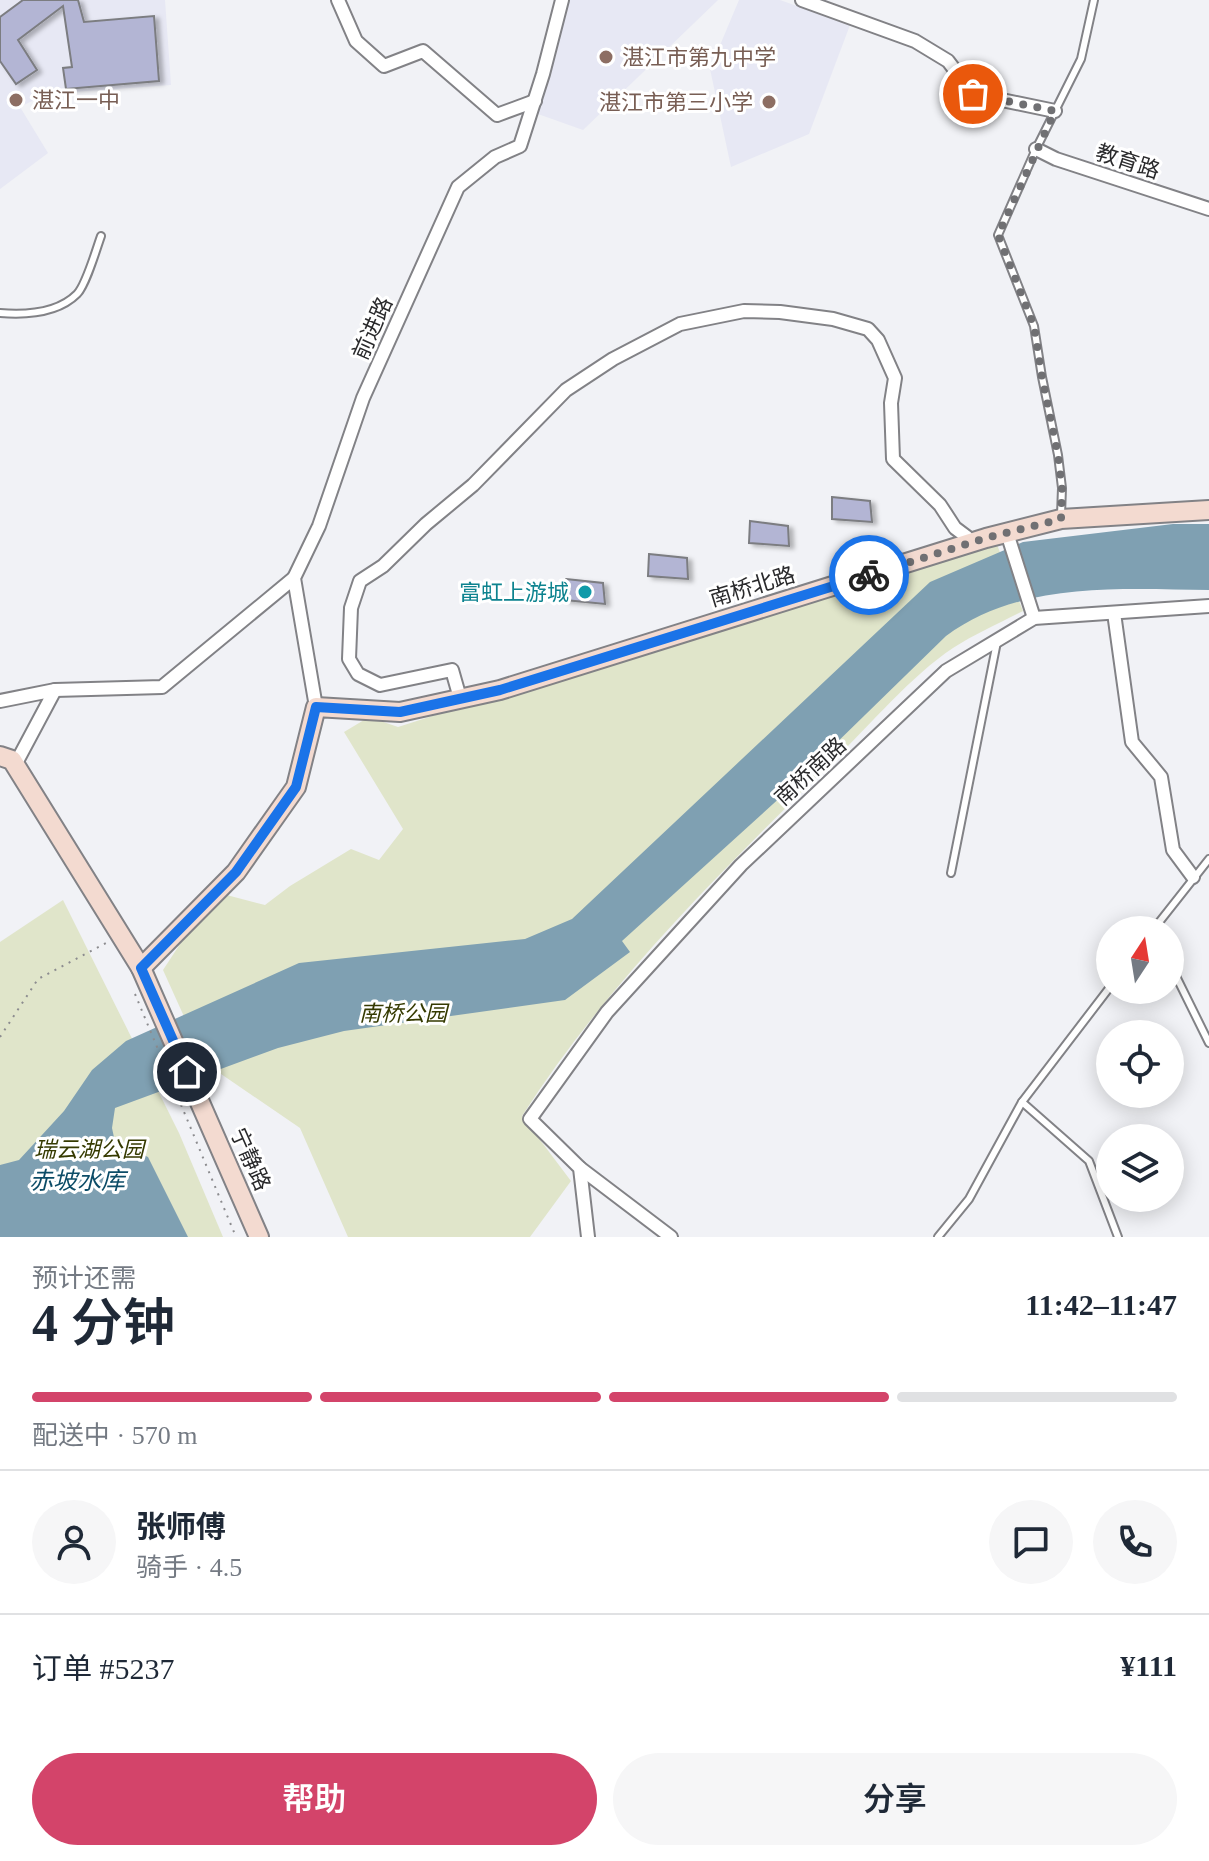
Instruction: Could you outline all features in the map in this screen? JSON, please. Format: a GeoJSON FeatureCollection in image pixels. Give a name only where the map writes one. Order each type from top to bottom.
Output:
{"type":"FeatureCollection","features":[{"type":"Feature","properties":{"kind":"street"},"geometry":{"type":"LineString","coordinates":[[338,0],[356,41],[384,66],[423,51],[497,115],[535,101]]}},
{"type":"Feature","properties":{"kind":"street","name":"前进路"},"geometry":{"type":"LineString","coordinates":[[294,578],[319,526],[363,398],[458,187],[495,157],[520,146],[562,0]]}},
{"type":"Feature","properties":{"kind":"street"},"geometry":{"type":"LineString","coordinates":[[802,0],[915,41],[948,61],[973,94],[1055,111]]}},
{"type":"Feature","properties":{"kind":"street","name":"教育路"},"geometry":{"type":"LineString","coordinates":[[1036,149],[1056,159],[1209,209]]}},
{"type":"Feature","properties":{"kind":"street"},"geometry":{"type":"LineString","coordinates":[[460,698],[452,670],[380,685],[358,674],[349,659],[351,608],[360,581],[383,566],[426,524],[473,485],[566,390],[613,359],[680,324],[744,311],[833,319],[868,329],[878,340],[895,378],[891,403],[893,459],[940,505],[955,528],[977,538]]}},
{"type":"Feature","properties":{"kind":"street","name":"南桥北路"},"geometry":{"type":"LineString","coordinates":[[316,707],[400,712],[500,690],[977,538],[1061,519],[1209,510]]}},
{"type":"Feature","properties":{"kind":"street"},"geometry":{"type":"LineString","coordinates":[[1007,533],[1034,618]]}},
{"type":"Feature","properties":{"kind":"street"},"geometry":{"type":"LineString","coordinates":[[0,701],[55,690],[162,687],[294,578],[316,707],[296,787],[236,872],[141,968]]}},
{"type":"Feature","properties":{"kind":"street","name":"南桥南路"},"geometry":{"type":"LineString","coordinates":[[580,1168],[530,1119],[607,1012],[741,865],[946,671],[1034,618],[1209,606]]}},
{"type":"Feature","properties":{"kind":"street"},"geometry":{"type":"LineString","coordinates":[[1114,613],[1132,742],[1161,777],[1173,850],[1193,877]]}},
{"type":"Feature","properties":{"kind":"street"},"geometry":{"type":"LineString","coordinates":[[7,761],[55,690]]}},
{"type":"Feature","properties":{"kind":"street","name":"宁静路"},"geometry":{"type":"LineString","coordinates":[[7,761],[141,968],[161,1036],[259,1237]]}},
{"type":"Feature","properties":{"kind":"street"},"geometry":{"type":"LineString","coordinates":[[580,1168],[588,1237]]}},
{"type":"Feature","properties":{"kind":"street"},"geometry":{"type":"LineString","coordinates":[[580,1168],[671,1237]]}},
{"type":"Feature","properties":{"kind":"lane"},"geometry":{"type":"LineString","coordinates":[[1061,519],[1062,488],[1058,455],[1034,326],[998,235],[1081,59],[1094,0]]}},
{"type":"Feature","properties":{"kind":"lane"},"geometry":{"type":"LineString","coordinates":[[0,313],[21,314],[53,309],[79,293],[101,236]]}},
{"type":"Feature","properties":{"kind":"lane"},"geometry":{"type":"LineString","coordinates":[[951,873],[998,638]]}},
{"type":"Feature","properties":{"kind":"lane"},"geometry":{"type":"LineString","coordinates":[[1164,916],[1209,859]]}},
{"type":"Feature","properties":{"kind":"lane"},"geometry":{"type":"LineString","coordinates":[[1184,992],[1209,1043]]}},
{"type":"Feature","properties":{"kind":"lane"},"geometry":{"type":"LineString","coordinates":[[938,1237],[969,1199],[1022,1102],[1097,1004]]}},
{"type":"Feature","properties":{"kind":"lane"},"geometry":{"type":"LineString","coordinates":[[1022,1102],[1089,1161],[1118,1237]]}},
{"type":"Feature","properties":{"kind":"path"},"geometry":{"type":"LineString","coordinates":[[0,1037],[38,979],[113,939]]}},
{"type":"Feature","properties":{"kind":"path"},"geometry":{"type":"LineString","coordinates":[[136,996],[161,1036],[178,1074],[236,1237]]}},
{"type":"Feature","properties":{"kind":"shaded area","name":"湛江一中"},"geometry":{"type":"Polygon","coordinates":[[[0,0],[165,0],[171,85],[46,94],[20,107],[48,153],[0,189],[0,0]]]}},
{"type":"Feature","properties":{"kind":"shaded area","name":"湛江市第九中学"},"geometry":{"type":"Polygon","coordinates":[[[569,0],[718,0],[583,130],[538,114],[569,0]]]}},
{"type":"Feature","properties":{"kind":"shaded area","name":"湛江市第三小学"},"geometry":{"type":"Polygon","coordinates":[[[739,0],[780,0],[850,25],[809,134],[731,167],[710,69],[739,0]]]}},
{"type":"Feature","properties":{"kind":"green space","name":"南桥公园"},"geometry":{"type":"Polygon","coordinates":[[[994,537],[1023,611],[961,643],[922,672],[750,844],[629,974],[555,1067],[522,1116],[571,1181],[530,1237],[348,1237],[300,1128],[205,1063],[163,970],[219,893],[265,905],[351,849],[379,860],[403,829],[344,732],[369,717],[398,727],[994,537]]]}},
{"type":"Feature","properties":{"kind":"green space","name":"瑞云湖公园"},"geometry":{"type":"Polygon","coordinates":[[[63,900],[179,1133],[223,1237],[0,1237],[0,942],[63,900]]]}},
{"type":"Feature","properties":{"kind":"water","name":"赤坡水库"},"geometry":{"type":"Polygon","coordinates":[[[1173,524],[1209,524],[1209,590],[1106,590],[1038,597],[1006,605],[975,618],[946,636],[784,794],[622,941],[630,952],[565,1000],[344,1031],[278,1048],[115,1108],[112,1128],[115,1142],[148,1157],[188,1237],[0,1237],[0,1165],[19,1160],[64,1111],[92,1070],[126,1041],[299,963],[525,939],[572,919],[930,582],[1023,542],[1173,524]]]}},
{"type":"Feature","properties":{"kind":"building"},"geometry":{"type":"Polygon","coordinates":[[[23,0],[78,0],[84,22],[154,16],[159,81],[66,89],[63,68],[72,67],[63,6],[18,40],[37,70],[16,84],[0,61],[0,17],[23,0]]]}},
{"type":"Feature","properties":{"kind":"building"},"geometry":{"type":"Polygon","coordinates":[[[832,497],[870,501],[872,522],[832,519],[832,497]]]}},
{"type":"Feature","properties":{"kind":"building"},"geometry":{"type":"Polygon","coordinates":[[[750,521],[788,526],[789,546],[749,543],[750,521]]]}},
{"type":"Feature","properties":{"kind":"building"},"geometry":{"type":"Polygon","coordinates":[[[649,554],[687,558],[688,579],[648,576],[649,554]]]}},
{"type":"Feature","properties":{"kind":"building","name":"富虹上游城"},"geometry":{"type":"Polygon","coordinates":[[[566,579],[603,583],[605,604],[565,600],[566,579]]]}},
{"type":"Feature","properties":{"kind":"way so far"},"geometry":{"type":"LineString","coordinates":[[869,575],[986,538],[1061,519],[1062,488],[1058,455],[1034,326],[998,235],[1055,111],[973,94]]}},
{"type":"Feature","properties":{"kind":"place","name":"湛江市第九中学"},"geometry":{"type":"Point","coordinates":[606,57]}},
{"type":"Feature","properties":{"kind":"place","name":"湛江一中"},"geometry":{"type":"Point","coordinates":[16,100]}},
{"type":"Feature","properties":{"kind":"place","name":"湛江市第三小学"},"geometry":{"type":"Point","coordinates":[769,102]}},
{"type":"Feature","properties":{"kind":"place","name":"富虹上游城"},"geometry":{"type":"Point","coordinates":[585,592]}},
{"type":"Feature","properties":{"kind":"route"},"geometry":{"type":"LineString","coordinates":[[187,1072],[141,968],[236,872],[296,787],[316,707],[400,712],[500,690],[869,575]]}}]}
